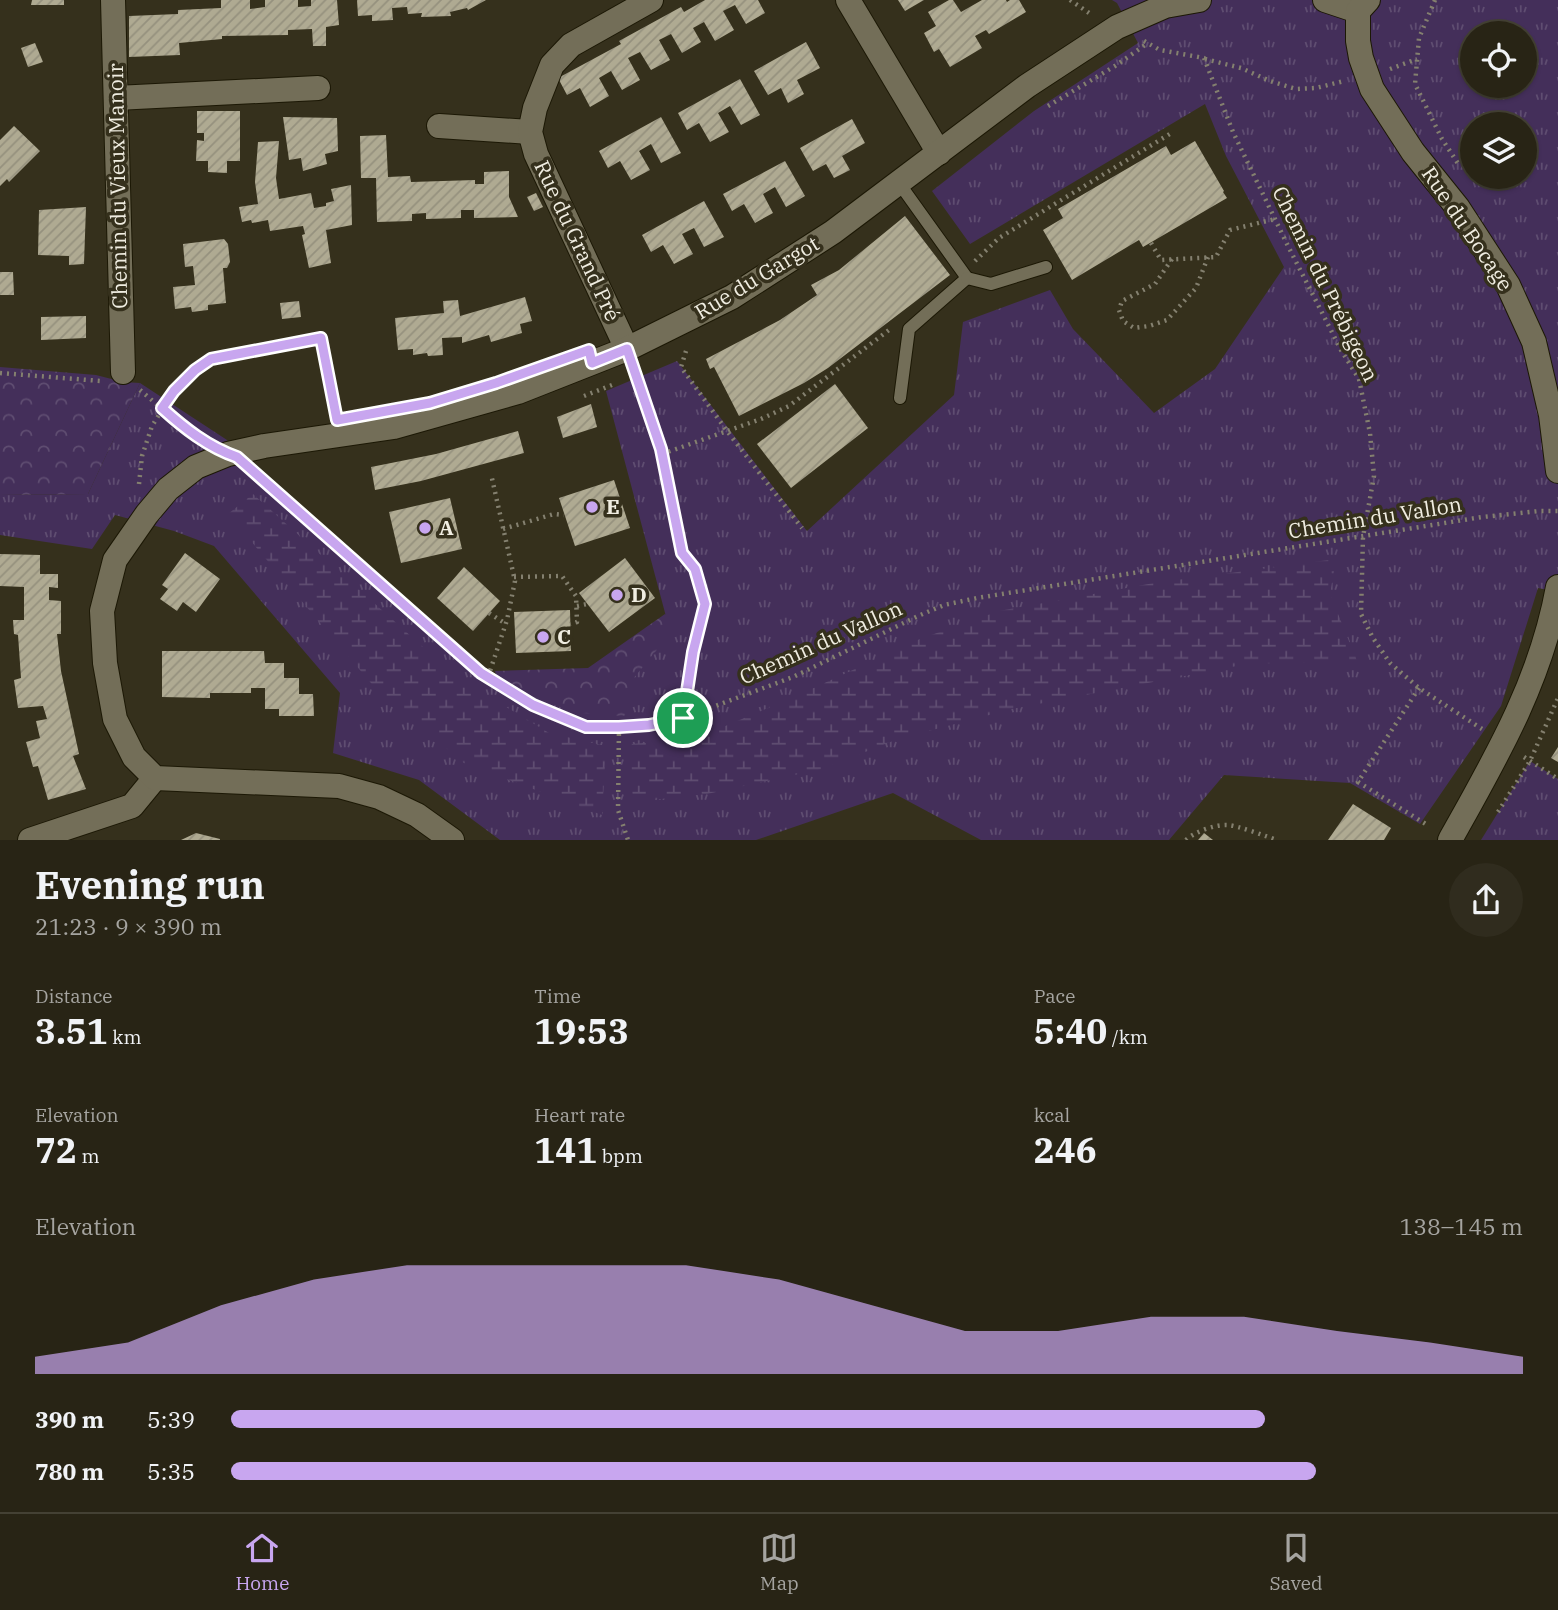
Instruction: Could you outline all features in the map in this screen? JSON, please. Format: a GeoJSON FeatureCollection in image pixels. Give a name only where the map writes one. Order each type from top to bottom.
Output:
{"type":"FeatureCollection","features":[{"type":"Feature","properties":{"kind":"street","name":"Chemin du Vieux Manoir"},"geometry":{"type":"LineString","coordinates":[[113,0],[121,380]]}},
{"type":"Feature","properties":{"kind":"street"},"geometry":{"type":"LineString","coordinates":[[439,126],[530,132],[535,108],[552,65],[571,45],[652,0]]}},
{"type":"Feature","properties":{"kind":"street"},"geometry":{"type":"LineString","coordinates":[[848,0],[939,153]]}},
{"type":"Feature","properties":{"kind":"street","name":"Rue du Gargot"},"geometry":{"type":"LineString","coordinates":[[155,778],[134,757],[115,719],[105,663],[102,611],[115,561],[168,489],[196,467],[228,454],[264,446],[394,427],[518,392],[627,349],[732,297],[833,232],[1027,86],[1117,27],[1164,6],[1199,0]]}},
{"type":"Feature","properties":{"kind":"street"},"geometry":{"type":"LineString","coordinates":[[1325,0],[1363,6]]}},
{"type":"Feature","properties":{"kind":"street","name":"Rue du Bocage"},"geometry":{"type":"LineString","coordinates":[[1363,6],[1358,41],[1372,89],[1413,152],[1458,208],[1508,285],[1534,342],[1551,415],[1558,471]]}},
{"type":"Feature","properties":{"kind":"street"},"geometry":{"type":"LineString","coordinates":[[116,98],[318,88]]}},
{"type":"Feature","properties":{"kind":"street","name":"Rue du Grand Pré"},"geometry":{"type":"LineString","coordinates":[[530,132],[536,154],[627,349]]}},
{"type":"Feature","properties":{"kind":"street"},"geometry":{"type":"LineString","coordinates":[[1445,836],[1504,744],[1531,684],[1555,618],[1558,587]]}},
{"type":"Feature","properties":{"kind":"street"},"geometry":{"type":"LineString","coordinates":[[30,840],[132,806],[155,778],[339,786],[379,797],[417,815],[452,840]]}},
{"type":"Feature","properties":{"kind":"lane"},"geometry":{"type":"LineString","coordinates":[[899,183],[967,278],[991,284],[1046,267]]}},
{"type":"Feature","properties":{"kind":"lane"},"geometry":{"type":"LineString","coordinates":[[900,398],[909,329],[967,278]]}},
{"type":"Feature","properties":{"kind":"path"},"geometry":{"type":"LineString","coordinates":[[1434,0],[1419,38],[1415,84],[1442,139],[1460,165]]}},
{"type":"Feature","properties":{"kind":"path"},"geometry":{"type":"LineString","coordinates":[[1117,27],[1160,50],[1241,68],[1270,82],[1296,89],[1334,85],[1417,59]]}},
{"type":"Feature","properties":{"kind":"path","name":"Chemin du Prébigeon"},"geometry":{"type":"LineString","coordinates":[[1204,58],[1233,132],[1275,219],[1341,350],[1359,379],[1370,433],[1374,476],[1363,537],[1361,614],[1390,663],[1419,688],[1358,782],[1445,836]]}},
{"type":"Feature","properties":{"kind":"path"},"geometry":{"type":"LineString","coordinates":[[1151,243],[1161,260],[1216,257],[1230,230],[1275,219]]}},
{"type":"Feature","properties":{"kind":"path"},"geometry":{"type":"LineString","coordinates":[[1172,259],[1155,284],[1122,301],[1119,310],[1123,321],[1134,327],[1149,326],[1167,320],[1196,288],[1208,257]]}},
{"type":"Feature","properties":{"kind":"path"},"geometry":{"type":"LineString","coordinates":[[138,491],[142,456],[152,426],[174,391],[195,370],[211,359],[321,338],[337,420]]}},
{"type":"Feature","properties":{"kind":"path"},"geometry":{"type":"LineString","coordinates":[[627,349],[661,449],[682,553],[695,569],[705,604],[693,652],[683,718]]}},
{"type":"Feature","properties":{"kind":"path"},"geometry":{"type":"LineString","coordinates":[[687,351],[681,367],[802,528]]}},
{"type":"Feature","properties":{"kind":"path"},"geometry":{"type":"LineString","coordinates":[[0,373],[121,380]]}},
{"type":"Feature","properties":{"kind":"path","name":"Chemin du Vallon"},"geometry":{"type":"LineString","coordinates":[[121,380],[139,389],[189,432],[237,457],[481,673],[533,705],[586,727],[649,725],[683,718],[793,677],[944,605],[1482,517],[1558,510]]}},
{"type":"Feature","properties":{"kind":"path"},"geometry":{"type":"LineString","coordinates":[[488,677],[506,624],[515,581],[491,474]]}},
{"type":"Feature","properties":{"kind":"path"},"geometry":{"type":"LineString","coordinates":[[503,529],[554,514],[564,515]]}},
{"type":"Feature","properties":{"kind":"path"},"geometry":{"type":"LineString","coordinates":[[514,578],[562,576],[576,596],[577,622],[570,624]]}},
{"type":"Feature","properties":{"kind":"path"},"geometry":{"type":"LineString","coordinates":[[577,606],[587,604]]}},
{"type":"Feature","properties":{"kind":"path"},"geometry":{"type":"LineString","coordinates":[[489,613],[506,624]]}},
{"type":"Feature","properties":{"kind":"path"},"geometry":{"type":"LineString","coordinates":[[1495,817],[1530,761],[1558,698]]}},
{"type":"Feature","properties":{"kind":"path"},"geometry":{"type":"LineString","coordinates":[[619,727],[618,810],[628,840]]}},
{"type":"Feature","properties":{"kind":"path"},"geometry":{"type":"LineString","coordinates":[[1186,840],[1191,835],[1210,828],[1227,825],[1277,840]]}},
{"type":"Feature","properties":{"kind":"green space"},"geometry":{"type":"Polygon","coordinates":[[[1112,0],[1558,0],[1558,592],[1538,588],[1501,706],[1420,824],[1350,783],[1224,775],[1169,840],[981,840],[893,793],[756,840],[500,840],[419,780],[333,753],[340,693],[214,546],[174,531],[115,515],[92,549],[0,535],[0,495],[88,494],[140,383],[227,440],[265,490],[480,680],[591,676],[668,624],[606,391],[677,361],[807,531],[954,395],[963,322],[1050,290],[1073,329],[1154,413],[1215,369],[1284,267],[1226,156],[1205,104],[970,244],[932,191],[1034,111],[1138,43],[1117,3],[1112,0]]]}},
{"type":"Feature","properties":{"kind":"green space"},"geometry":{"type":"Polygon","coordinates":[[[0,367],[96,375],[140,383],[88,494],[0,495],[0,367]]]}},
{"type":"Feature","properties":{"kind":"green space"},"geometry":{"type":"Polygon","coordinates":[[[253,494],[454,675],[549,733],[606,746],[602,815],[464,763],[376,689],[228,514],[253,494]]]}},
{"type":"Feature","properties":{"kind":"green space"},"geometry":{"type":"Polygon","coordinates":[[[1336,559],[1330,594],[1357,661],[1247,664],[1012,709],[898,739],[822,769],[707,794],[633,802],[630,744],[692,740],[792,698],[920,639],[999,611],[1154,583],[1336,559]]]}},
{"type":"Feature","properties":{"kind":"green space"},"geometry":{"type":"Polygon","coordinates":[[[665,614],[679,623],[628,685],[630,708],[624,716],[582,713],[526,695],[497,677],[495,671],[588,668],[665,614]]]}},
{"type":"Feature","properties":{"kind":"green space"},"geometry":{"type":"Polygon","coordinates":[[[1530,761],[1558,779],[1558,840],[1481,840],[1530,761]]]}},
{"type":"Feature","properties":{"kind":"building"},"geometry":{"type":"Polygon","coordinates":[[[32,0],[64,0],[64,5],[31,5],[32,0]]]}},
{"type":"Feature","properties":{"kind":"building"},"geometry":{"type":"Polygon","coordinates":[[[221,0],[250,0],[250,9],[265,7],[265,0],[298,0],[298,7],[311,6],[311,0],[337,0],[339,25],[326,27],[326,46],[313,46],[312,29],[288,30],[288,35],[222,36],[222,39],[179,43],[180,55],[129,57],[129,16],[178,14],[178,10],[221,8],[221,0]]]}},
{"type":"Feature","properties":{"kind":"building"},"geometry":{"type":"Polygon","coordinates":[[[357,0],[486,0],[468,10],[450,12],[451,16],[421,17],[422,13],[408,14],[407,7],[392,8],[393,20],[372,21],[372,15],[358,16],[357,0]]]}},
{"type":"Feature","properties":{"kind":"building"},"geometry":{"type":"Polygon","coordinates":[[[705,0],[758,0],[765,13],[746,24],[735,5],[723,11],[734,30],[715,41],[704,22],[693,28],[701,42],[682,53],[671,34],[659,40],[670,60],[651,70],[640,52],[628,58],[640,80],[622,90],[611,71],[599,78],[609,96],[590,107],[580,88],[567,95],[558,78],[681,7],[684,12],[705,0]]]}},
{"type":"Feature","properties":{"kind":"building"},"geometry":{"type":"Polygon","coordinates":[[[898,0],[924,0],[905,11],[898,0]]]}},
{"type":"Feature","properties":{"kind":"building"},"geometry":{"type":"Polygon","coordinates":[[[953,0],[961,12],[982,0],[1019,0],[1026,12],[989,34],[986,30],[975,36],[982,48],[950,67],[939,49],[934,52],[924,33],[936,26],[928,12],[953,0]]]}},
{"type":"Feature","properties":{"kind":"building"},"geometry":{"type":"Polygon","coordinates":[[[806,42],[820,68],[797,80],[804,94],[788,103],[781,88],[768,95],[754,71],[806,42]]]}},
{"type":"Feature","properties":{"kind":"building"},"geometry":{"type":"Polygon","coordinates":[[[35,43],[43,62],[28,67],[21,48],[35,43]]]}},
{"type":"Feature","properties":{"kind":"building"},"geometry":{"type":"Polygon","coordinates":[[[740,79],[760,115],[741,125],[730,106],[718,113],[729,132],[710,142],[699,123],[687,130],[678,113],[740,79]]]}},
{"type":"Feature","properties":{"kind":"building"},"geometry":{"type":"Polygon","coordinates":[[[197,111],[240,111],[240,161],[227,161],[227,173],[208,172],[208,161],[196,161],[197,140],[204,141],[204,133],[197,133],[197,111]]]}},
{"type":"Feature","properties":{"kind":"building"},"geometry":{"type":"Polygon","coordinates":[[[283,117],[337,118],[338,151],[325,154],[327,164],[303,171],[301,158],[289,160],[283,117]]]}},
{"type":"Feature","properties":{"kind":"building"},"geometry":{"type":"Polygon","coordinates":[[[661,117],[681,153],[661,163],[651,144],[639,151],[650,170],[631,180],[620,161],[608,168],[599,151],[661,117]]]}},
{"type":"Feature","properties":{"kind":"building"},"geometry":{"type":"Polygon","coordinates":[[[852,119],[865,143],[842,156],[850,170],[834,178],[826,164],[813,171],[800,148],[852,119]]]}},
{"type":"Feature","properties":{"kind":"building"},"geometry":{"type":"Polygon","coordinates":[[[14,126],[40,151],[9,182],[7,179],[0,186],[0,140],[14,126]]]}},
{"type":"Feature","properties":{"kind":"building"},"geometry":{"type":"Polygon","coordinates":[[[386,135],[388,177],[410,176],[411,182],[475,180],[475,184],[484,184],[484,172],[509,171],[509,197],[518,217],[474,218],[474,210],[461,210],[461,218],[426,219],[426,213],[412,214],[412,221],[377,222],[376,178],[361,178],[360,136],[386,135]]]}},
{"type":"Feature","properties":{"kind":"building"},"geometry":{"type":"Polygon","coordinates":[[[279,141],[276,178],[279,199],[311,193],[314,208],[326,206],[326,203],[334,201],[331,189],[351,185],[352,225],[326,230],[331,263],[309,268],[302,235],[305,234],[303,226],[270,231],[268,220],[242,222],[239,207],[258,204],[255,182],[258,142],[279,141]]]}},
{"type":"Feature","properties":{"kind":"building"},"geometry":{"type":"Polygon","coordinates":[[[1195,141],[1227,198],[1143,247],[1139,240],[1072,280],[1043,230],[1063,218],[1058,209],[1166,146],[1171,155],[1195,141]]]}},
{"type":"Feature","properties":{"kind":"building"},"geometry":{"type":"Polygon","coordinates":[[[785,161],[805,196],[786,207],[775,187],[763,194],[773,213],[755,223],[744,204],[732,211],[723,194],[785,161]]]}},
{"type":"Feature","properties":{"kind":"building"},"geometry":{"type":"Polygon","coordinates":[[[536,193],[543,207],[534,211],[527,197],[536,193]]]}},
{"type":"Feature","properties":{"kind":"building"},"geometry":{"type":"Polygon","coordinates":[[[704,201],[724,237],[704,247],[694,228],[682,234],[693,254],[674,264],[663,245],[651,252],[642,235],[704,201]]]}},
{"type":"Feature","properties":{"kind":"building"},"geometry":{"type":"Polygon","coordinates":[[[86,207],[84,264],[69,265],[69,256],[38,255],[39,210],[86,207]]]}},
{"type":"Feature","properties":{"kind":"building"},"geometry":{"type":"Polygon","coordinates":[[[905,216],[950,275],[828,368],[739,416],[714,367],[710,369],[706,359],[780,320],[817,295],[811,285],[839,270],[905,216]]]}},
{"type":"Feature","properties":{"kind":"building"},"geometry":{"type":"Polygon","coordinates":[[[224,239],[228,244],[230,262],[227,268],[223,268],[226,303],[208,305],[208,310],[192,312],[191,307],[175,309],[173,287],[195,285],[193,266],[185,267],[183,244],[224,239]]]}},
{"type":"Feature","properties":{"kind":"building"},"geometry":{"type":"Polygon","coordinates":[[[0,272],[13,272],[14,295],[0,295],[0,272]]]}},
{"type":"Feature","properties":{"kind":"building"},"geometry":{"type":"Polygon","coordinates":[[[525,297],[532,321],[520,324],[522,333],[491,342],[489,335],[462,343],[462,337],[442,338],[443,355],[413,355],[413,349],[398,350],[395,318],[444,313],[443,301],[458,300],[460,316],[525,297]]]}},
{"type":"Feature","properties":{"kind":"building"},"geometry":{"type":"Polygon","coordinates":[[[299,301],[301,317],[282,319],[280,303],[299,301]]]}},
{"type":"Feature","properties":{"kind":"building"},"geometry":{"type":"Polygon","coordinates":[[[86,316],[86,338],[41,340],[41,317],[86,316]]]}},
{"type":"Feature","properties":{"kind":"building"},"geometry":{"type":"Polygon","coordinates":[[[835,384],[868,428],[791,488],[757,444],[835,384]]]}},
{"type":"Feature","properties":{"kind":"building"},"geometry":{"type":"Polygon","coordinates":[[[591,404],[597,427],[563,438],[557,417],[591,404]]]}},
{"type":"Feature","properties":{"kind":"building"},"geometry":{"type":"Polygon","coordinates":[[[518,431],[524,453],[421,481],[375,490],[371,467],[436,454],[518,431]]]}},
{"type":"Feature","properties":{"kind":"building","name":"E"},"geometry":{"type":"Polygon","coordinates":[[[614,480],[630,528],[575,546],[559,498],[614,480]]]}},
{"type":"Feature","properties":{"kind":"building","name":"A"},"geometry":{"type":"Polygon","coordinates":[[[450,498],[462,549],[401,563],[389,512],[450,498]]]}},
{"type":"Feature","properties":{"kind":"building"},"geometry":{"type":"Polygon","coordinates":[[[185,553],[220,579],[196,612],[183,602],[177,611],[160,599],[168,589],[162,585],[185,553]]]}},
{"type":"Feature","properties":{"kind":"building"},"geometry":{"type":"Polygon","coordinates":[[[0,554],[40,555],[40,574],[58,574],[58,588],[49,587],[49,600],[61,601],[61,634],[57,634],[61,671],[79,754],[73,756],[86,789],[48,800],[38,766],[33,767],[26,742],[40,738],[36,721],[47,719],[43,706],[18,708],[14,680],[21,678],[18,635],[14,634],[13,620],[24,620],[24,587],[0,586],[0,554]]]}},
{"type":"Feature","properties":{"kind":"building","name":"D"},"geometry":{"type":"Polygon","coordinates":[[[625,558],[655,598],[609,632],[579,593],[625,558]]]}},
{"type":"Feature","properties":{"kind":"building"},"geometry":{"type":"Polygon","coordinates":[[[464,567],[500,601],[473,631],[437,598],[464,567]]]}},
{"type":"Feature","properties":{"kind":"building","name":"C"},"geometry":{"type":"Polygon","coordinates":[[[570,610],[571,651],[516,653],[514,612],[570,610]]]}},
{"type":"Feature","properties":{"kind":"building"},"geometry":{"type":"Polygon","coordinates":[[[162,651],[264,651],[265,663],[284,663],[284,678],[299,678],[299,694],[313,694],[314,716],[279,716],[279,709],[265,709],[265,688],[251,688],[251,693],[210,693],[210,698],[162,697],[162,651]]]}},
{"type":"Feature","properties":{"kind":"building"},"geometry":{"type":"Polygon","coordinates":[[[1558,747],[1558,762],[1551,758],[1558,747]]]}},
{"type":"Feature","properties":{"kind":"building"},"geometry":{"type":"Polygon","coordinates":[[[1353,804],[1391,828],[1384,840],[1328,840],[1353,804]]]}},
{"type":"Feature","properties":{"kind":"building"},"geometry":{"type":"Polygon","coordinates":[[[196,833],[220,839],[220,840],[181,840],[196,833]]]}},
{"type":"Feature","properties":{"kind":"building"},"geometry":{"type":"Polygon","coordinates":[[[1204,833],[1213,840],[1198,840],[1204,833]]]}},
{"type":"Feature","properties":{"kind":"place","name":"E"},"geometry":{"type":"Point","coordinates":[592,507]}},
{"type":"Feature","properties":{"kind":"place","name":"A"},"geometry":{"type":"Point","coordinates":[425,528]}},
{"type":"Feature","properties":{"kind":"place","name":"D"},"geometry":{"type":"Point","coordinates":[617,595]}},
{"type":"Feature","properties":{"kind":"place","name":"C"},"geometry":{"type":"Point","coordinates":[543,637]}},
{"type":"Feature","properties":{"kind":"route"},"geometry":{"type":"LineString","coordinates":[[321,338],[337,420],[430,403],[589,350],[592,363],[627,349],[661,449],[682,553],[695,569],[705,604],[693,652],[683,718],[649,725],[586,727],[533,705],[481,673],[237,457],[189,432],[162,408],[174,391],[195,370],[211,359],[321,338]]}}]}
